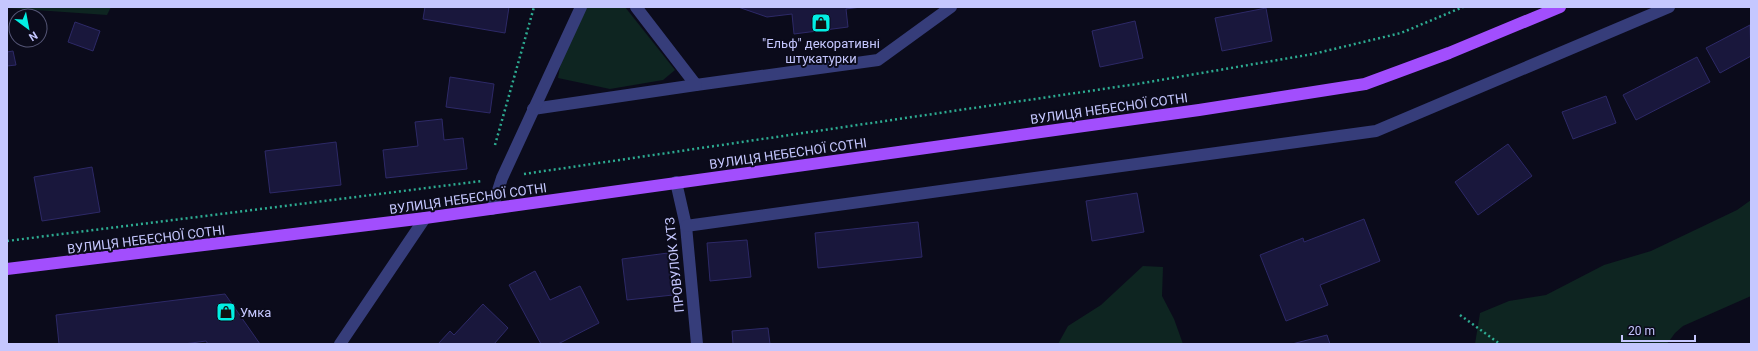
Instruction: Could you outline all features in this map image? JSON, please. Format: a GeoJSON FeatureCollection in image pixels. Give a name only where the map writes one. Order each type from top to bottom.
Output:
{"type":"FeatureCollection","features":[{"type":"Feature","properties":{"kind":"main road","name":"ВУЛИЦЯ НЕБЕСНОЇ СОТНІ"},"geometry":{"type":"LineString","coordinates":[[7,270],[492,209],[676,182],[1199,110],[1365,84],[1560,7]]}},
{"type":"Feature","properties":{"kind":"street"},"geometry":{"type":"LineString","coordinates":[[492,209],[502,178],[581,7]]}},
{"type":"Feature","properties":{"kind":"street"},"geometry":{"type":"LineString","coordinates":[[636,7],[696,85]]}},
{"type":"Feature","properties":{"kind":"street"},"geometry":{"type":"LineString","coordinates":[[533,109],[878,60],[951,7]]}},
{"type":"Feature","properties":{"kind":"street"},"geometry":{"type":"LineString","coordinates":[[686,226],[1376,130],[1669,7]]}},
{"type":"Feature","properties":{"kind":"street","name":"ПРОВУЛОК ХТЗ"},"geometry":{"type":"LineString","coordinates":[[676,182],[686,226],[697,344]]}},
{"type":"Feature","properties":{"kind":"street"},"geometry":{"type":"LineString","coordinates":[[340,344],[425,218]]}},
{"type":"Feature","properties":{"kind":"path"},"geometry":{"type":"LineString","coordinates":[[493,151],[534,7]]}},
{"type":"Feature","properties":{"kind":"path"},"geometry":{"type":"LineString","coordinates":[[7,242],[502,178],[1129,85],[1313,54],[1401,33],[1463,7]]}},
{"type":"Feature","properties":{"kind":"path"},"geometry":{"type":"LineString","coordinates":[[1460,315],[1500,344]]}},
{"type":"Feature","properties":{"kind":"green space"},"geometry":{"type":"Polygon","coordinates":[[[111,7],[107,15],[48,11],[48,8],[7,8],[111,7]]]}},
{"type":"Feature","properties":{"kind":"green space"},"geometry":{"type":"Polygon","coordinates":[[[585,7],[625,7],[675,70],[663,80],[610,89],[558,78],[562,56],[585,7]]]}},
{"type":"Feature","properties":{"kind":"green space"},"geometry":{"type":"Polygon","coordinates":[[[1751,200],[1751,296],[1683,326],[1675,333],[1667,344],[1475,344],[1480,313],[1509,301],[1546,295],[1604,265],[1651,251],[1737,210],[1751,200]]]}},
{"type":"Feature","properties":{"kind":"green space"},"geometry":{"type":"Polygon","coordinates":[[[1143,266],[1163,267],[1162,296],[1174,319],[1183,344],[1058,344],[1068,326],[1101,305],[1143,266]]]}},
{"type":"Feature","properties":{"kind":"building"},"geometry":{"type":"Polygon","coordinates":[[[425,7],[509,7],[505,33],[423,19],[425,7]]]}},
{"type":"Feature","properties":{"kind":"building"},"geometry":{"type":"Polygon","coordinates":[[[738,7],[861,7],[846,9],[848,27],[794,34],[792,14],[767,17],[738,7]]]}},
{"type":"Feature","properties":{"kind":"building"},"geometry":{"type":"Polygon","coordinates":[[[1266,8],[1272,41],[1222,51],[1215,18],[1266,8]]]}},
{"type":"Feature","properties":{"kind":"building"},"geometry":{"type":"Polygon","coordinates":[[[1135,21],[1143,58],[1100,67],[1092,31],[1135,21]]]}},
{"type":"Feature","properties":{"kind":"building"},"geometry":{"type":"Polygon","coordinates":[[[75,22],[100,31],[93,51],[68,42],[75,22]]]}},
{"type":"Feature","properties":{"kind":"building"},"geometry":{"type":"Polygon","coordinates":[[[1750,25],[1751,56],[1720,73],[1706,48],[1750,25]]]}},
{"type":"Feature","properties":{"kind":"building"},"geometry":{"type":"Polygon","coordinates":[[[13,51],[16,65],[7,66],[7,52],[13,51]]]}},
{"type":"Feature","properties":{"kind":"building"},"geometry":{"type":"Polygon","coordinates":[[[1697,57],[1710,82],[1636,120],[1623,95],[1697,57]]]}},
{"type":"Feature","properties":{"kind":"building"},"geometry":{"type":"Polygon","coordinates":[[[450,77],[494,84],[490,113],[446,107],[450,77]]]}},
{"type":"Feature","properties":{"kind":"building"},"geometry":{"type":"Polygon","coordinates":[[[1606,96],[1616,123],[1573,139],[1562,112],[1606,96]]]}},
{"type":"Feature","properties":{"kind":"building"},"geometry":{"type":"Polygon","coordinates":[[[442,119],[444,140],[463,138],[467,169],[386,178],[383,150],[418,146],[415,122],[442,119]]]}},
{"type":"Feature","properties":{"kind":"building"},"geometry":{"type":"Polygon","coordinates":[[[336,142],[341,185],[270,193],[265,151],[336,142]]]}},
{"type":"Feature","properties":{"kind":"building"},"geometry":{"type":"Polygon","coordinates":[[[1508,144],[1532,176],[1478,215],[1455,182],[1508,144]]]}},
{"type":"Feature","properties":{"kind":"building"},"geometry":{"type":"Polygon","coordinates":[[[92,167],[100,212],[42,221],[34,177],[92,167]]]}},
{"type":"Feature","properties":{"kind":"building"},"geometry":{"type":"Polygon","coordinates":[[[1137,193],[1144,232],[1092,241],[1086,201],[1137,193]]]}},
{"type":"Feature","properties":{"kind":"building"},"geometry":{"type":"Polygon","coordinates":[[[1364,219],[1380,261],[1320,285],[1328,305],[1286,321],[1260,255],[1303,238],[1304,242],[1364,219]]]}},
{"type":"Feature","properties":{"kind":"building"},"geometry":{"type":"Polygon","coordinates":[[[918,222],[922,257],[818,268],[815,233],[918,222]]]}},
{"type":"Feature","properties":{"kind":"building"},"geometry":{"type":"Polygon","coordinates":[[[747,240],[751,277],[710,281],[707,243],[747,240]]]}},
{"type":"Feature","properties":{"kind":"building"},"geometry":{"type":"Polygon","coordinates":[[[668,253],[673,295],[627,300],[622,259],[668,253]]]}},
{"type":"Feature","properties":{"kind":"building"},"geometry":{"type":"Polygon","coordinates":[[[535,271],[550,300],[580,286],[599,323],[558,344],[541,344],[509,285],[535,271]]]}},
{"type":"Feature","properties":{"kind":"building"},"geometry":{"type":"Polygon","coordinates":[[[225,294],[260,344],[208,344],[206,341],[184,344],[59,344],[56,315],[225,294]]]}},
{"type":"Feature","properties":{"kind":"building"},"geometry":{"type":"Polygon","coordinates":[[[483,304],[508,328],[494,344],[438,344],[450,331],[454,335],[483,304]]]}},
{"type":"Feature","properties":{"kind":"building"},"geometry":{"type":"Polygon","coordinates":[[[768,328],[770,344],[733,344],[732,331],[768,328]]]}},
{"type":"Feature","properties":{"kind":"building"},"geometry":{"type":"Polygon","coordinates":[[[1327,335],[1330,344],[1292,344],[1327,335]]]}},
{"type":"Feature","properties":{"kind":"place","name":"\"Ельф\" декоративні штукатурки"},"geometry":{"type":"Point","coordinates":[821,23]}},
{"type":"Feature","properties":{"kind":"place","name":"Умка"},"geometry":{"type":"Point","coordinates":[226,312]}}]}
